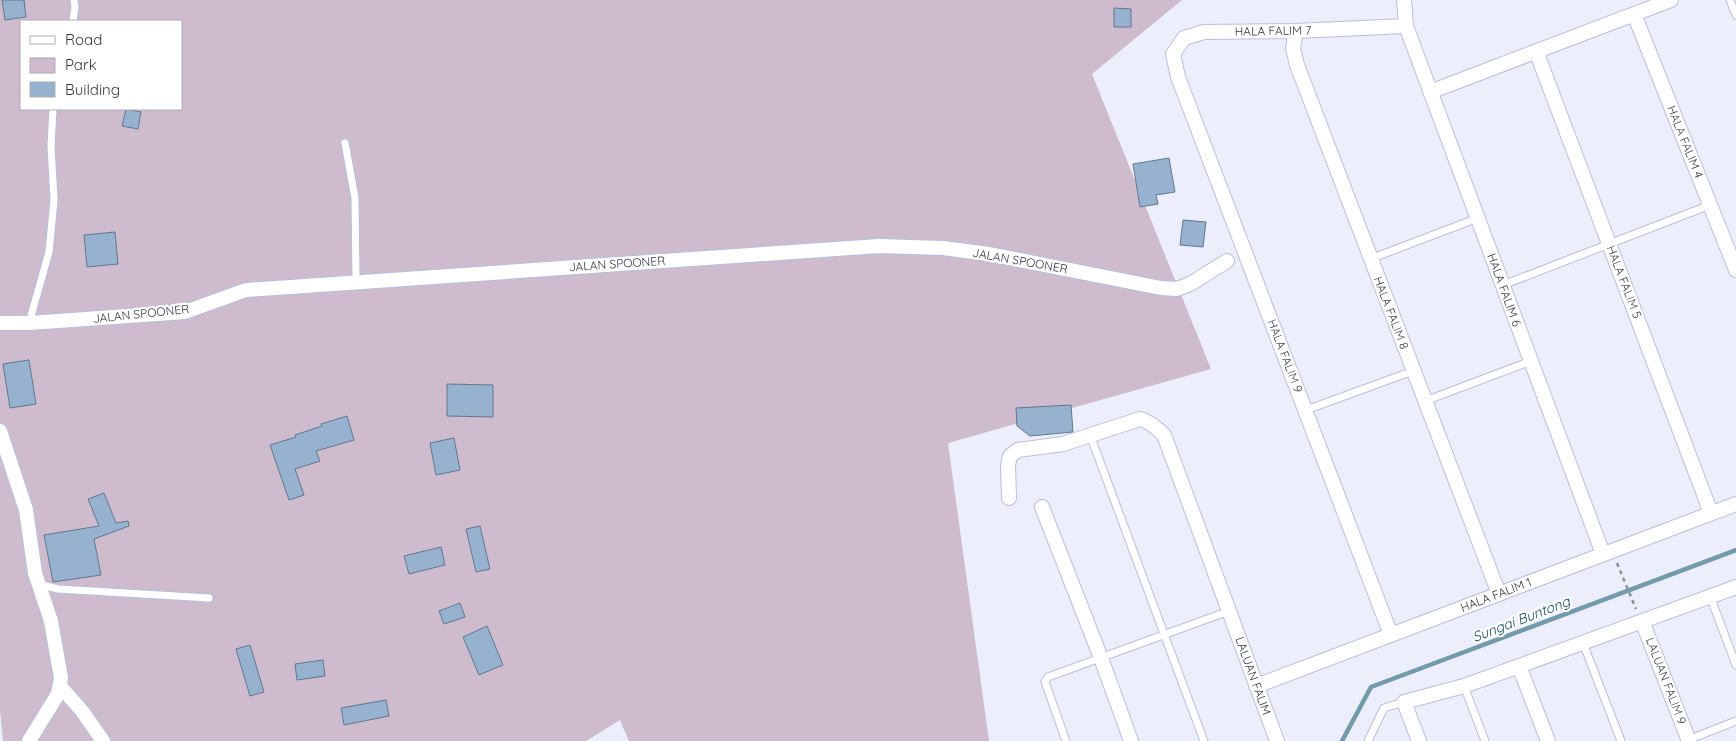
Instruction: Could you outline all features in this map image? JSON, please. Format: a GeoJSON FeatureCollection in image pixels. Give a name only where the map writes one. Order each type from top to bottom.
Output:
{"type":"FeatureCollection","features":[{"type":"Feature","properties":{"kind":"street","name":"HALA FALIM 6"},"geometry":{"type":"LineString","coordinates":[[1404,0],[1406,26],[1603,554]]}},
{"type":"Feature","properties":{"kind":"street"},"geometry":{"type":"LineString","coordinates":[[1430,92],[1671,0]]}},
{"type":"Feature","properties":{"kind":"street","name":"HALA FALIM 4"},"geometry":{"type":"LineString","coordinates":[[1634,14],[1736,270]]}},
{"type":"Feature","properties":{"kind":"street","name":"HALA FALIM 7"},"geometry":{"type":"LineString","coordinates":[[1178,77],[1173,54],[1184,38],[1204,32],[1296,31],[1406,26]]}},
{"type":"Feature","properties":{"kind":"street","name":"HALA FALIM 8"},"geometry":{"type":"LineString","coordinates":[[1296,31],[1293,48],[1297,65],[1499,594]]}},
{"type":"Feature","properties":{"kind":"street","name":"HALA FALIM 5"},"geometry":{"type":"LineString","coordinates":[[1536,51],[1711,514]]}},
{"type":"Feature","properties":{"kind":"street","name":"HALA FALIM 9"},"geometry":{"type":"LineString","coordinates":[[1178,77],[1391,635]]}},
{"type":"Feature","properties":{"kind":"street","name":"JALAN SPOONER"},"geometry":{"type":"LineString","coordinates":[[0,323],[29,323],[185,312],[246,290],[879,246],[943,248],[982,253],[1087,272],[1161,288],[1176,288],[1190,284],[1226,261]]}},
{"type":"Feature","properties":{"kind":"street","name":"LALUAN FALIM"},"geometry":{"type":"LineString","coordinates":[[1090,435],[1140,419],[1146,421],[1164,435],[1277,741]]}},
{"type":"Feature","properties":{"kind":"street"},"geometry":{"type":"LineString","coordinates":[[0,431],[26,510],[38,584],[51,622],[62,678],[58,694],[29,741]]}},
{"type":"Feature","properties":{"kind":"street"},"geometry":{"type":"LineString","coordinates":[[1009,498],[1008,465],[1010,456],[1018,450],[1063,444],[1090,435]]}},
{"type":"Feature","properties":{"kind":"street","name":"HALA FALIM 1"},"geometry":{"type":"LineString","coordinates":[[1256,686],[1736,504]]}},
{"type":"Feature","properties":{"kind":"street"},"geometry":{"type":"LineString","coordinates":[[1042,507],[1131,741]]}},
{"type":"Feature","properties":{"kind":"street"},"geometry":{"type":"LineString","coordinates":[[1417,735],[1404,702],[1464,686],[1736,587]]}},
{"type":"Feature","properties":{"kind":"street","name":"LALUAN FALIM 9"},"geometry":{"type":"LineString","coordinates":[[1642,621],[1689,740]]}},
{"type":"Feature","properties":{"kind":"street"},"geometry":{"type":"LineString","coordinates":[[1519,666],[1548,741]]}},
{"type":"Feature","properties":{"kind":"street"},"geometry":{"type":"LineString","coordinates":[[60,686],[82,711],[103,741]]}},
{"type":"Feature","properties":{"kind":"lane"},"geometry":{"type":"LineString","coordinates":[[73,20],[74,0]]}},
{"type":"Feature","properties":{"kind":"lane"},"geometry":{"type":"LineString","coordinates":[[1730,0],[1736,15]]}},
{"type":"Feature","properties":{"kind":"lane"},"geometry":{"type":"LineString","coordinates":[[29,323],[49,252],[54,200],[51,146],[53,110]]}},
{"type":"Feature","properties":{"kind":"lane"},"geometry":{"type":"LineString","coordinates":[[345,144],[355,198],[356,282]]}},
{"type":"Feature","properties":{"kind":"lane"},"geometry":{"type":"LineString","coordinates":[[1502,285],[1710,205]]}},
{"type":"Feature","properties":{"kind":"lane"},"geometry":{"type":"LineString","coordinates":[[1370,259],[1478,218]]}},
{"type":"Feature","properties":{"kind":"lane"},"geometry":{"type":"LineString","coordinates":[[1425,401],[1531,361]]}},
{"type":"Feature","properties":{"kind":"lane"},"geometry":{"type":"LineString","coordinates":[[1306,410],[1413,371]]}},
{"type":"Feature","properties":{"kind":"lane"},"geometry":{"type":"LineString","coordinates":[[1090,435],[1204,741]]}},
{"type":"Feature","properties":{"kind":"lane"},"geometry":{"type":"LineString","coordinates":[[38,584],[58,589],[208,598]]}},
{"type":"Feature","properties":{"kind":"lane"},"geometry":{"type":"LineString","coordinates":[[1710,596],[1736,665]]}},
{"type":"Feature","properties":{"kind":"lane"},"geometry":{"type":"LineString","coordinates":[[1066,741],[1045,682],[1048,677],[1229,611]]}},
{"type":"Feature","properties":{"kind":"lane"},"geometry":{"type":"LineString","coordinates":[[1583,642],[1621,741]]}},
{"type":"Feature","properties":{"kind":"lane"},"geometry":{"type":"LineString","coordinates":[[1464,686],[1485,741]]}},
{"type":"Feature","properties":{"kind":"lane"},"geometry":{"type":"LineString","coordinates":[[1368,741],[1384,708],[1404,702]]}},
{"type":"Feature","properties":{"kind":"lane"},"geometry":{"type":"LineString","coordinates":[[1689,740],[1736,721]]}},
{"type":"Feature","properties":{"kind":"path"},"geometry":{"type":"LineString","coordinates":[[1620,572],[1631,599]]}},
{"type":"Feature","properties":{"kind":"green space"},"geometry":{"type":"Polygon","coordinates":[[[0,0],[1182,0],[1092,74],[1211,369],[948,443],[989,741],[629,741],[620,720],[586,741],[3,741],[0,710],[0,0]]]}},
{"type":"Feature","properties":{"kind":"building"},"geometry":{"type":"Polygon","coordinates":[[[2,0],[24,0],[26,17],[5,20],[2,0]]]}},
{"type":"Feature","properties":{"kind":"building"},"geometry":{"type":"Polygon","coordinates":[[[1114,8],[1131,9],[1131,27],[1114,27],[1114,8]]]}},
{"type":"Feature","properties":{"kind":"building"},"geometry":{"type":"Polygon","coordinates":[[[126,110],[141,112],[138,129],[122,126],[126,110]]]}},
{"type":"Feature","properties":{"kind":"building"},"geometry":{"type":"Polygon","coordinates":[[[1169,158],[1175,192],[1156,195],[1158,204],[1140,207],[1133,164],[1169,158]]]}},
{"type":"Feature","properties":{"kind":"building"},"geometry":{"type":"Polygon","coordinates":[[[1183,220],[1206,222],[1203,247],[1180,245],[1183,220]]]}},
{"type":"Feature","properties":{"kind":"building"},"geometry":{"type":"Polygon","coordinates":[[[115,232],[118,264],[87,267],[84,235],[115,232]]]}},
{"type":"Feature","properties":{"kind":"building"},"geometry":{"type":"Polygon","coordinates":[[[29,360],[36,404],[10,408],[3,364],[29,360]]]}},
{"type":"Feature","properties":{"kind":"building"},"geometry":{"type":"Polygon","coordinates":[[[447,384],[493,385],[493,417],[447,416],[447,384]]]}},
{"type":"Feature","properties":{"kind":"building"},"geometry":{"type":"Polygon","coordinates":[[[1071,405],[1073,432],[1030,436],[1017,426],[1016,408],[1071,405]]]}},
{"type":"Feature","properties":{"kind":"building"},"geometry":{"type":"Polygon","coordinates":[[[347,416],[354,440],[316,451],[320,461],[295,469],[304,495],[289,500],[270,445],[296,437],[295,435],[322,426],[321,424],[347,416]]]}},
{"type":"Feature","properties":{"kind":"building"},"geometry":{"type":"Polygon","coordinates":[[[454,438],[460,470],[436,475],[430,443],[454,438]]]}},
{"type":"Feature","properties":{"kind":"building"},"geometry":{"type":"Polygon","coordinates":[[[104,493],[116,523],[128,521],[129,526],[94,539],[101,575],[53,582],[44,535],[99,526],[88,499],[104,493]]]}},
{"type":"Feature","properties":{"kind":"building"},"geometry":{"type":"Polygon","coordinates":[[[480,526],[490,569],[476,572],[466,529],[480,526]]]}},
{"type":"Feature","properties":{"kind":"building"},"geometry":{"type":"Polygon","coordinates":[[[441,547],[445,565],[409,574],[404,556],[441,547]]]}},
{"type":"Feature","properties":{"kind":"building"},"geometry":{"type":"Polygon","coordinates":[[[460,603],[465,617],[444,624],[439,611],[460,603]]]}},
{"type":"Feature","properties":{"kind":"building"},"geometry":{"type":"Polygon","coordinates":[[[487,626],[503,665],[479,675],[463,637],[487,626]]]}},
{"type":"Feature","properties":{"kind":"building"},"geometry":{"type":"Polygon","coordinates":[[[250,645],[264,692],[250,696],[236,649],[250,645]]]}},
{"type":"Feature","properties":{"kind":"building"},"geometry":{"type":"Polygon","coordinates":[[[323,660],[325,676],[297,680],[295,664],[323,660]]]}},
{"type":"Feature","properties":{"kind":"building"},"geometry":{"type":"Polygon","coordinates":[[[386,700],[389,716],[344,725],[341,708],[386,700]]]}},
{"type":"Feature","properties":{"kind":"waterway","name":"Sungai Buntong"},"geometry":{"type":"LineString","coordinates":[[1342,741],[1371,687],[1736,550]]}}]}
